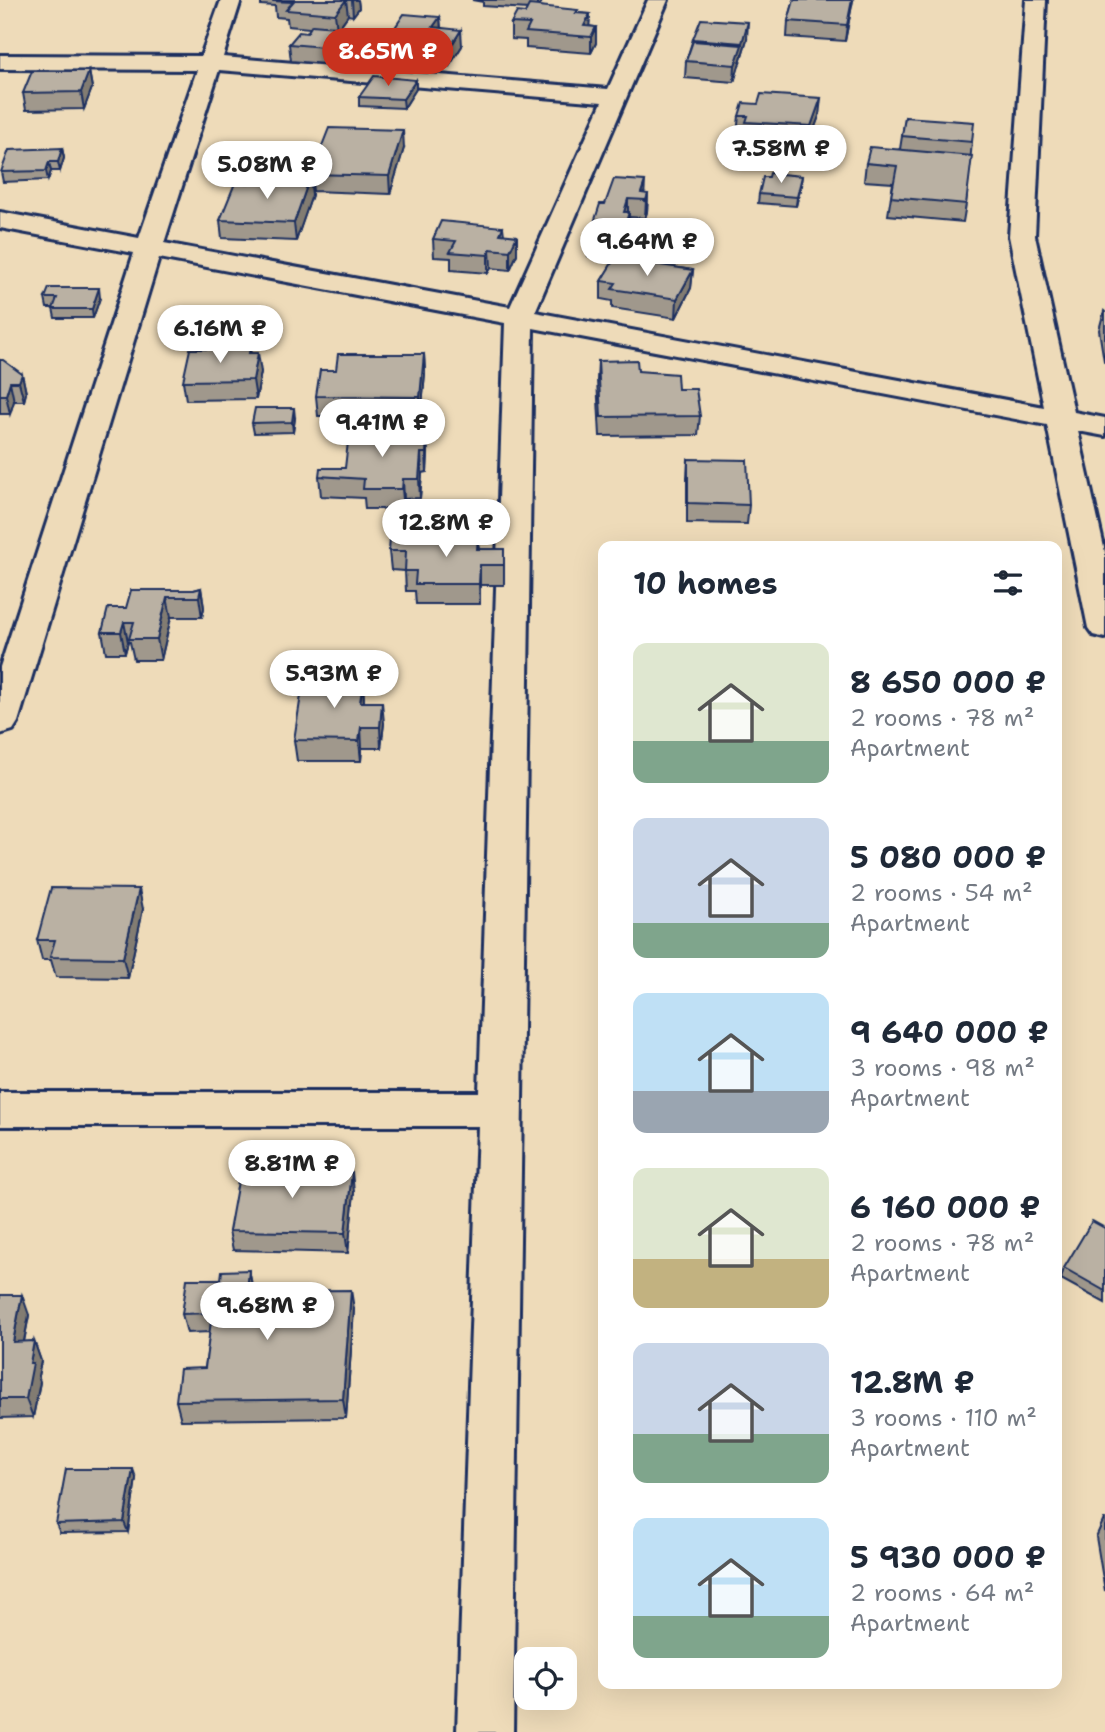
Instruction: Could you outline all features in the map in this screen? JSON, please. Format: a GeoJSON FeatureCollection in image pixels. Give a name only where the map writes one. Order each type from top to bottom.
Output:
{"type":"FeatureCollection","features":[{"type":"Feature","properties":{"kind":"street"},"geometry":{"type":"LineString","coordinates":[[0,722],[149,248],[231,0]]}},
{"type":"Feature","properties":{"kind":"street"},"geometry":{"type":"LineString","coordinates":[[485,1732],[519,318],[658,0]]}},
{"type":"Feature","properties":{"kind":"street"},"geometry":{"type":"LineString","coordinates":[[1036,0],[1022,236],[1105,628]]}},
{"type":"Feature","properties":{"kind":"street"},"geometry":{"type":"LineString","coordinates":[[0,62],[210,63],[616,96]]}},
{"type":"Feature","properties":{"kind":"street"},"geometry":{"type":"LineString","coordinates":[[0,220],[1105,427]]}},
{"type":"Feature","properties":{"kind":"street"},"geometry":{"type":"LineString","coordinates":[[0,1109],[500,1110]]}},
{"type":"Feature","properties":{"kind":"building"},"geometry":{"type":"Polygon","coordinates":[[[275,0],[346,0],[335,14],[286,10],[293,2],[275,0]]]}},
{"type":"Feature","properties":{"kind":"building"},"geometry":{"type":"Polygon","coordinates":[[[794,0],[852,0],[847,25],[788,21],[794,0]]]}},
{"type":"Feature","properties":{"kind":"building"},"geometry":{"type":"Polygon","coordinates":[[[529,5],[578,10],[576,13],[590,14],[584,26],[596,27],[591,37],[526,32],[530,24],[511,23],[517,12],[525,13],[529,5]]]}},
{"type":"Feature","properties":{"kind":"building"},"geometry":{"type":"Polygon","coordinates":[[[404,14],[440,17],[433,27],[461,30],[450,48],[425,46],[422,50],[384,44],[404,14]]]}},
{"type":"Feature","properties":{"kind":"building"},"geometry":{"type":"Polygon","coordinates":[[[701,19],[748,22],[742,43],[693,39],[701,19]]]}},
{"type":"Feature","properties":{"kind":"building"},"geometry":{"type":"Polygon","coordinates":[[[312,25],[360,29],[346,49],[289,44],[299,32],[307,33],[312,25]]]}},
{"type":"Feature","properties":{"kind":"building"},"geometry":{"type":"Polygon","coordinates":[[[693,41],[742,45],[735,65],[686,61],[693,41]]]}},
{"type":"Feature","properties":{"kind":"building"},"geometry":{"type":"Polygon","coordinates":[[[32,71],[89,71],[81,92],[23,93],[32,71]]]}},
{"type":"Feature","properties":{"kind":"building"},"geometry":{"type":"Polygon","coordinates":[[[374,76],[416,80],[403,99],[359,97],[374,76]]]}},
{"type":"Feature","properties":{"kind":"building"},"geometry":{"type":"Polygon","coordinates":[[[761,94],[821,98],[811,126],[746,122],[748,116],[739,116],[743,103],[758,104],[761,94]]]}},
{"type":"Feature","properties":{"kind":"building"},"geometry":{"type":"Polygon","coordinates":[[[905,117],[974,122],[972,142],[902,136],[905,117]]]}},
{"type":"Feature","properties":{"kind":"building"},"geometry":{"type":"Polygon","coordinates":[[[329,128],[403,130],[389,176],[311,174],[329,128]]]}},
{"type":"Feature","properties":{"kind":"building"},"geometry":{"type":"Polygon","coordinates":[[[870,147],[972,156],[966,204],[891,197],[897,166],[866,163],[870,147]]]}},
{"type":"Feature","properties":{"kind":"building"},"geometry":{"type":"Polygon","coordinates":[[[62,148],[58,162],[49,162],[46,171],[1,172],[9,150],[62,148]]]}},
{"type":"Feature","properties":{"kind":"building"},"geometry":{"type":"Polygon","coordinates":[[[770,173],[802,176],[797,197],[759,194],[763,177],[769,177],[770,173]]]}},
{"type":"Feature","properties":{"kind":"building"},"geometry":{"type":"Polygon","coordinates":[[[273,176],[310,177],[294,223],[220,220],[235,183],[270,184],[273,176]]]}},
{"type":"Feature","properties":{"kind":"building"},"geometry":{"type":"Polygon","coordinates":[[[614,179],[645,181],[641,193],[648,194],[646,200],[628,199],[624,212],[629,212],[620,241],[589,238],[600,204],[605,204],[614,179]]]}},
{"type":"Feature","properties":{"kind":"building"},"geometry":{"type":"Polygon","coordinates":[[[441,221],[503,227],[500,234],[517,236],[510,251],[490,249],[488,255],[450,252],[456,241],[433,239],[441,221]]]}},
{"type":"Feature","properties":{"kind":"building"},"geometry":{"type":"Polygon","coordinates":[[[615,258],[693,270],[677,299],[612,289],[616,283],[601,281],[615,258]]]}},
{"type":"Feature","properties":{"kind":"building"},"geometry":{"type":"Polygon","coordinates":[[[49,288],[99,288],[92,309],[53,309],[57,298],[45,298],[49,288]]]}},
{"type":"Feature","properties":{"kind":"building"},"geometry":{"type":"Polygon","coordinates":[[[190,349],[250,349],[249,353],[258,353],[253,380],[183,381],[190,349]]]}},
{"type":"Feature","properties":{"kind":"building"},"geometry":{"type":"Polygon","coordinates":[[[338,354],[424,354],[420,397],[316,396],[320,370],[336,370],[338,354]]]}},
{"type":"Feature","properties":{"kind":"building"},"geometry":{"type":"Polygon","coordinates":[[[0,360],[22,374],[19,382],[10,382],[6,395],[0,395],[0,360]]]}},
{"type":"Feature","properties":{"kind":"building"},"geometry":{"type":"Polygon","coordinates":[[[637,360],[638,371],[677,374],[678,389],[696,389],[700,416],[601,417],[598,361],[637,360]]]}},
{"type":"Feature","properties":{"kind":"building"},"geometry":{"type":"Polygon","coordinates":[[[255,408],[294,408],[292,422],[252,423],[255,408]]]}},
{"type":"Feature","properties":{"kind":"building"},"geometry":{"type":"Polygon","coordinates":[[[349,433],[427,433],[426,453],[421,453],[419,479],[403,479],[402,489],[363,489],[364,479],[319,476],[320,468],[345,468],[349,433]]]}},
{"type":"Feature","properties":{"kind":"building"},"geometry":{"type":"Polygon","coordinates":[[[688,459],[747,460],[749,505],[688,503],[688,459]]]}},
{"type":"Feature","properties":{"kind":"building"},"geometry":{"type":"Polygon","coordinates":[[[478,537],[477,549],[504,549],[504,565],[480,565],[479,584],[415,584],[416,571],[405,571],[406,551],[389,551],[390,538],[478,537]]]}},
{"type":"Feature","properties":{"kind":"building"},"geometry":{"type":"Polygon","coordinates":[[[201,588],[199,597],[167,597],[157,639],[129,639],[134,622],[124,622],[121,632],[102,632],[108,608],[126,608],[131,590],[201,588]]]}},
{"type":"Feature","properties":{"kind":"building"},"geometry":{"type":"Polygon","coordinates":[[[304,676],[357,676],[356,683],[363,683],[360,702],[382,702],[380,727],[361,727],[359,741],[294,740],[304,676]]]}},
{"type":"Feature","properties":{"kind":"building"},"geometry":{"type":"Polygon","coordinates":[[[51,888],[139,889],[123,958],[50,957],[55,940],[37,940],[51,888]]]}},
{"type":"Feature","properties":{"kind":"building"},"geometry":{"type":"Polygon","coordinates":[[[278,1161],[314,1161],[312,1172],[352,1172],[345,1233],[229,1231],[240,1170],[276,1171],[278,1161]]]}},
{"type":"Feature","properties":{"kind":"building"},"geometry":{"type":"Polygon","coordinates":[[[1092,1221],[1105,1228],[1105,1291],[1064,1268],[1092,1221]]]}},
{"type":"Feature","properties":{"kind":"building"},"geometry":{"type":"Polygon","coordinates":[[[249,1270],[247,1291],[351,1290],[343,1399],[176,1401],[180,1369],[205,1368],[212,1313],[182,1314],[187,1279],[221,1279],[222,1271],[249,1270]]]}},
{"type":"Feature","properties":{"kind":"building"},"geometry":{"type":"Polygon","coordinates":[[[0,1295],[22,1295],[13,1342],[34,1341],[26,1399],[0,1399],[0,1295]]]}},
{"type":"Feature","properties":{"kind":"building"},"geometry":{"type":"Polygon","coordinates":[[[66,1469],[133,1469],[124,1522],[56,1524],[66,1469]]]}}]}
